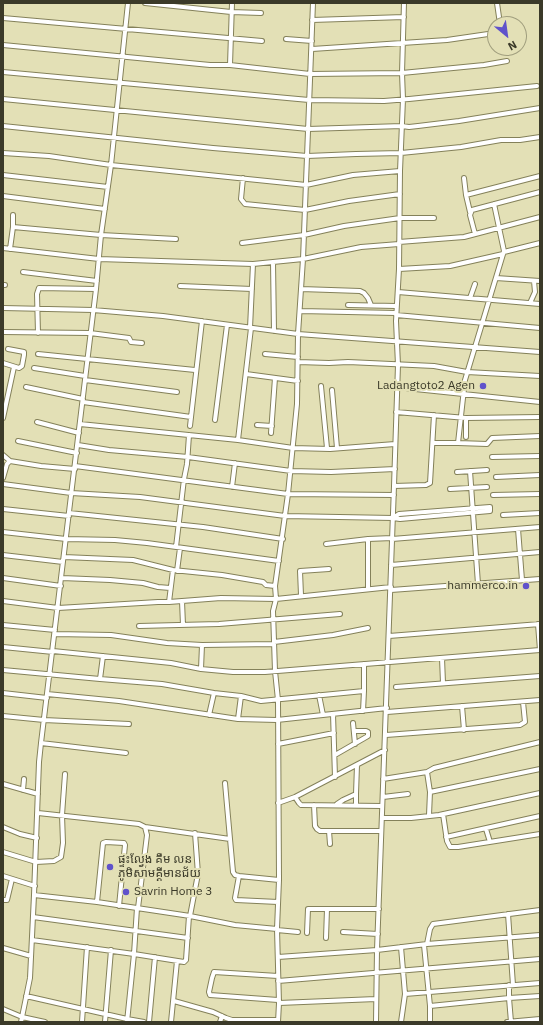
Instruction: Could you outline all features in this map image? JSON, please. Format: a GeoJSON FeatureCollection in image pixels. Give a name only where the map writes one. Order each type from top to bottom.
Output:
{"type":"FeatureCollection","features":[{"type":"Feature","properties":{"kind":"street"},"geometry":{"type":"LineString","coordinates":[[21,1022],[30,978],[41,743],[78,445],[128,3]]}},
{"type":"Feature","properties":{"kind":"street"},"geometry":{"type":"LineString","coordinates":[[145,3],[231,12],[261,13]]}},
{"type":"Feature","properties":{"kind":"street"},"geometry":{"type":"LineString","coordinates":[[230,65],[232,3]]}},
{"type":"Feature","properties":{"kind":"street"},"geometry":{"type":"LineString","coordinates":[[174,1001],[213,1012],[232,1020],[278,1021],[278,700],[275,671],[274,608],[296,426],[298,334],[303,259],[313,3]]}},
{"type":"Feature","properties":{"kind":"street"},"geometry":{"type":"LineString","coordinates":[[376,1022],[382,797],[387,710],[387,663],[396,444],[396,387],[398,365],[396,306],[400,243],[404,3]]}},
{"type":"Feature","properties":{"kind":"street"},"geometry":{"type":"LineString","coordinates":[[497,3],[499,16]]}},
{"type":"Feature","properties":{"kind":"street"},"geometry":{"type":"LineString","coordinates":[[312,20],[404,17]]}},
{"type":"Feature","properties":{"kind":"street"},"geometry":{"type":"LineString","coordinates":[[3,18],[262,41]]}},
{"type":"Feature","properties":{"kind":"street"},"geometry":{"type":"LineString","coordinates":[[312,48],[447,40],[487,34]]}},
{"type":"Feature","properties":{"kind":"street"},"geometry":{"type":"LineString","coordinates":[[286,39],[312,41]]}},
{"type":"Feature","properties":{"kind":"street"},"geometry":{"type":"LineString","coordinates":[[3,45],[210,65],[230,65],[310,74],[402,73],[484,66],[507,61]]}},
{"type":"Feature","properties":{"kind":"street"},"geometry":{"type":"LineString","coordinates":[[3,72],[310,100],[384,101],[537,86]]}},
{"type":"Feature","properties":{"kind":"street"},"geometry":{"type":"LineString","coordinates":[[3,98],[308,129],[409,127],[453,122],[540,108]]}},
{"type":"Feature","properties":{"kind":"street"},"geometry":{"type":"LineString","coordinates":[[3,126],[307,156],[401,153],[461,147],[501,140],[520,140],[540,137]]}},
{"type":"Feature","properties":{"kind":"street"},"geometry":{"type":"LineString","coordinates":[[3,153],[49,156],[110,165],[306,184],[353,175],[400,171]]}},
{"type":"Feature","properties":{"kind":"street"},"geometry":{"type":"LineString","coordinates":[[3,175],[108,187]]}},
{"type":"Feature","properties":{"kind":"street"},"geometry":{"type":"LineString","coordinates":[[466,194],[540,176]]}},
{"type":"Feature","properties":{"kind":"street"},"geometry":{"type":"LineString","coordinates":[[243,178],[242,199],[245,204],[305,210],[356,200],[400,194]]}},
{"type":"Feature","properties":{"kind":"street"},"geometry":{"type":"LineString","coordinates":[[464,178],[475,234]]}},
{"type":"Feature","properties":{"kind":"street"},"geometry":{"type":"LineString","coordinates":[[470,213],[473,209],[540,192]]}},
{"type":"Feature","properties":{"kind":"street"},"geometry":{"type":"LineString","coordinates":[[3,196],[105,209]]}},
{"type":"Feature","properties":{"kind":"street"},"geometry":{"type":"LineString","coordinates":[[458,442],[467,372],[483,324],[503,253],[500,228],[494,204]]}},
{"type":"Feature","properties":{"kind":"street"},"geometry":{"type":"LineString","coordinates":[[10,249],[13,214]]}},
{"type":"Feature","properties":{"kind":"street"},"geometry":{"type":"LineString","coordinates":[[3,248],[99,259],[253,264],[303,259],[361,247],[456,238],[540,217]]}},
{"type":"Feature","properties":{"kind":"street"},"geometry":{"type":"LineString","coordinates":[[242,243],[304,235],[344,226],[400,218],[434,218]]}},
{"type":"Feature","properties":{"kind":"street"},"geometry":{"type":"LineString","coordinates":[[13,226],[101,235],[176,239]]}},
{"type":"Feature","properties":{"kind":"street"},"geometry":{"type":"LineString","coordinates":[[399,269],[450,266],[540,243]]}},
{"type":"Feature","properties":{"kind":"street"},"geometry":{"type":"LineString","coordinates":[[273,262],[274,331]]}},
{"type":"Feature","properties":{"kind":"street"},"geometry":{"type":"LineString","coordinates":[[238,440],[250,328],[253,264]]}},
{"type":"Feature","properties":{"kind":"street"},"geometry":{"type":"LineString","coordinates":[[23,272],[97,281]]}},
{"type":"Feature","properties":{"kind":"street"},"geometry":{"type":"LineString","coordinates":[[496,278],[540,281]]}},
{"type":"Feature","properties":{"kind":"street"},"geometry":{"type":"LineString","coordinates":[[534,281],[535,292]]}},
{"type":"Feature","properties":{"kind":"street"},"geometry":{"type":"LineString","coordinates":[[470,298],[475,284]]}},
{"type":"Feature","properties":{"kind":"street"},"geometry":{"type":"LineString","coordinates":[[530,304],[540,285]]}},
{"type":"Feature","properties":{"kind":"street"},"geometry":{"type":"LineString","coordinates":[[180,286],[252,288]]}},
{"type":"Feature","properties":{"kind":"street"},"geometry":{"type":"LineString","coordinates":[[38,333],[37,294],[40,288],[96,289]]}},
{"type":"Feature","properties":{"kind":"street"},"geometry":{"type":"LineString","coordinates":[[301,289],[360,291],[368,298],[371,306]]}},
{"type":"Feature","properties":{"kind":"street"},"geometry":{"type":"LineString","coordinates":[[398,292],[540,304]]}},
{"type":"Feature","properties":{"kind":"street"},"geometry":{"type":"LineString","coordinates":[[348,305],[396,306]]}},
{"type":"Feature","properties":{"kind":"street"},"geometry":{"type":"LineString","coordinates":[[3,308],[93,310],[298,334],[540,352]]}},
{"type":"Feature","properties":{"kind":"street"},"geometry":{"type":"LineString","coordinates":[[300,311],[396,314],[483,324],[540,328]]}},
{"type":"Feature","properties":{"kind":"street"},"geometry":{"type":"LineString","coordinates":[[190,426],[195,370],[202,322]]}},
{"type":"Feature","properties":{"kind":"street"},"geometry":{"type":"LineString","coordinates":[[214,420],[227,325]]}},
{"type":"Feature","properties":{"kind":"street"},"geometry":{"type":"LineString","coordinates":[[3,332],[90,333],[129,338],[131,342],[142,343]]}},
{"type":"Feature","properties":{"kind":"street"},"geometry":{"type":"LineString","coordinates":[[3,364],[21,368],[25,353],[22,351],[8,349]]}},
{"type":"Feature","properties":{"kind":"street"},"geometry":{"type":"LineString","coordinates":[[38,354],[195,370]]}},
{"type":"Feature","properties":{"kind":"street"},"geometry":{"type":"LineString","coordinates":[[265,354],[329,363],[348,362],[434,366],[467,372],[540,376]]}},
{"type":"Feature","properties":{"kind":"street"},"geometry":{"type":"LineString","coordinates":[[3,418],[4,405],[14,367]]}},
{"type":"Feature","properties":{"kind":"street"},"geometry":{"type":"LineString","coordinates":[[34,368],[85,378],[177,392]]}},
{"type":"Feature","properties":{"kind":"street"},"geometry":{"type":"LineString","coordinates":[[246,374],[298,381]]}},
{"type":"Feature","properties":{"kind":"street"},"geometry":{"type":"LineString","coordinates":[[271,432],[275,378]]}},
{"type":"Feature","properties":{"kind":"street"},"geometry":{"type":"LineString","coordinates":[[321,386],[327,448]]}},
{"type":"Feature","properties":{"kind":"street"},"geometry":{"type":"LineString","coordinates":[[396,387],[540,402]]}},
{"type":"Feature","properties":{"kind":"street"},"geometry":{"type":"LineString","coordinates":[[26,388],[83,400],[191,416]]}},
{"type":"Feature","properties":{"kind":"street"},"geometry":{"type":"LineString","coordinates":[[332,390],[337,448]]}},
{"type":"Feature","properties":{"kind":"street"},"geometry":{"type":"LineString","coordinates":[[396,412],[461,418],[540,417]]}},
{"type":"Feature","properties":{"kind":"street"},"geometry":{"type":"LineString","coordinates":[[394,486],[430,484],[434,415]]}},
{"type":"Feature","properties":{"kind":"street"},"geometry":{"type":"LineString","coordinates":[[466,418],[466,437]]}},
{"type":"Feature","properties":{"kind":"street"},"geometry":{"type":"LineString","coordinates":[[37,422],[79,433]]}},
{"type":"Feature","properties":{"kind":"street"},"geometry":{"type":"LineString","coordinates":[[80,424],[238,440],[293,448],[337,448],[396,444]]}},
{"type":"Feature","properties":{"kind":"street"},"geometry":{"type":"LineString","coordinates":[[257,425],[272,426]]}},
{"type":"Feature","properties":{"kind":"street"},"geometry":{"type":"LineString","coordinates":[[169,602],[170,588],[175,570],[178,548],[179,525],[190,435]]}},
{"type":"Feature","properties":{"kind":"street"},"geometry":{"type":"LineString","coordinates":[[433,443],[458,442],[487,444],[492,438],[540,436]]}},
{"type":"Feature","properties":{"kind":"street"},"geometry":{"type":"LineString","coordinates":[[18,441],[77,453]]}},
{"type":"Feature","properties":{"kind":"street"},"geometry":{"type":"LineString","coordinates":[[78,445],[109,450],[188,457],[291,471],[331,472],[395,469]]}},
{"type":"Feature","properties":{"kind":"street"},"geometry":{"type":"LineString","coordinates":[[3,456],[10,461],[28,465],[75,467],[184,479],[288,494],[394,495]]}},
{"type":"Feature","properties":{"kind":"street"},"geometry":{"type":"LineString","coordinates":[[492,457],[540,456]]}},
{"type":"Feature","properties":{"kind":"street"},"geometry":{"type":"LineString","coordinates":[[3,478],[7,464],[10,461]]}},
{"type":"Feature","properties":{"kind":"street"},"geometry":{"type":"LineString","coordinates":[[232,487],[235,463]]}},
{"type":"Feature","properties":{"kind":"street"},"geometry":{"type":"LineString","coordinates":[[457,472],[487,470]]}},
{"type":"Feature","properties":{"kind":"street"},"geometry":{"type":"LineString","coordinates":[[470,471],[478,584]]}},
{"type":"Feature","properties":{"kind":"street"},"geometry":{"type":"LineString","coordinates":[[496,477],[540,475]]}},
{"type":"Feature","properties":{"kind":"street"},"geometry":{"type":"LineString","coordinates":[[3,484],[71,493],[140,497],[285,516],[400,519],[472,510]]}},
{"type":"Feature","properties":{"kind":"street"},"geometry":{"type":"LineString","coordinates":[[450,489],[487,487]]}},
{"type":"Feature","properties":{"kind":"street"},"geometry":{"type":"LineString","coordinates":[[493,495],[540,494]]}},
{"type":"Feature","properties":{"kind":"street"},"geometry":{"type":"LineString","coordinates":[[3,509],[179,525],[282,539]]}},
{"type":"Feature","properties":{"kind":"street"},"geometry":{"type":"LineString","coordinates":[[503,515],[540,513]]}},
{"type":"Feature","properties":{"kind":"street"},"geometry":{"type":"LineString","coordinates":[[326,544],[368,539],[540,527]]}},
{"type":"Feature","properties":{"kind":"street"},"geometry":{"type":"LineString","coordinates":[[518,529],[522,580]]}},
{"type":"Feature","properties":{"kind":"street"},"geometry":{"type":"LineString","coordinates":[[3,532],[66,539],[115,540],[279,561]]}},
{"type":"Feature","properties":{"kind":"street"},"geometry":{"type":"LineString","coordinates":[[368,539],[368,588]]}},
{"type":"Feature","properties":{"kind":"street"},"geometry":{"type":"LineString","coordinates":[[391,565],[540,552]]}},
{"type":"Feature","properties":{"kind":"street"},"geometry":{"type":"LineString","coordinates":[[3,555],[64,562]]}},
{"type":"Feature","properties":{"kind":"street"},"geometry":{"type":"LineString","coordinates":[[64,557],[133,560],[175,570],[222,575],[263,582],[266,585],[276,586]]}},
{"type":"Feature","properties":{"kind":"street"},"geometry":{"type":"LineString","coordinates":[[301,596],[300,571],[329,569]]}},
{"type":"Feature","properties":{"kind":"street"},"geometry":{"type":"LineString","coordinates":[[3,578],[61,586]]}},
{"type":"Feature","properties":{"kind":"street"},"geometry":{"type":"LineString","coordinates":[[62,578],[137,582],[170,588]]}},
{"type":"Feature","properties":{"kind":"street"},"geometry":{"type":"LineString","coordinates":[[3,601],[58,608],[221,598],[276,598],[368,588],[391,589],[540,579]]}},
{"type":"Feature","properties":{"kind":"street"},"geometry":{"type":"LineString","coordinates":[[182,601],[183,625]]}},
{"type":"Feature","properties":{"kind":"street"},"geometry":{"type":"LineString","coordinates":[[139,626],[219,624],[340,614]]}},
{"type":"Feature","properties":{"kind":"street"},"geometry":{"type":"LineString","coordinates":[[3,647],[170,663],[201,669],[233,672],[275,671],[387,663],[540,650],[539,624],[388,636]]}},
{"type":"Feature","properties":{"kind":"street"},"geometry":{"type":"LineString","coordinates":[[3,625],[55,632],[111,635],[167,643],[202,645],[274,643],[333,635],[368,628]]}},
{"type":"Feature","properties":{"kind":"street"},"geometry":{"type":"LineString","coordinates":[[201,669],[202,645]]}},
{"type":"Feature","properties":{"kind":"street"},"geometry":{"type":"LineString","coordinates":[[100,679],[103,656]]}},
{"type":"Feature","properties":{"kind":"street"},"geometry":{"type":"LineString","coordinates":[[442,658],[443,684]]}},
{"type":"Feature","properties":{"kind":"street"},"geometry":{"type":"LineString","coordinates":[[363,711],[364,664]]}},
{"type":"Feature","properties":{"kind":"street"},"geometry":{"type":"LineString","coordinates":[[3,670],[162,684],[241,696],[256,701],[364,691]]}},
{"type":"Feature","properties":{"kind":"street"},"geometry":{"type":"LineString","coordinates":[[396,687],[540,676]]}},
{"type":"Feature","properties":{"kind":"street"},"geometry":{"type":"LineString","coordinates":[[3,693],[119,701],[238,719],[277,720],[323,714],[540,700]]}},
{"type":"Feature","properties":{"kind":"street"},"geometry":{"type":"LineString","coordinates":[[209,715],[214,693]]}},
{"type":"Feature","properties":{"kind":"street"},"geometry":{"type":"LineString","coordinates":[[319,695],[323,714]]}},
{"type":"Feature","properties":{"kind":"street"},"geometry":{"type":"LineString","coordinates":[[238,719],[241,696]]}},
{"type":"Feature","properties":{"kind":"street"},"geometry":{"type":"LineString","coordinates":[[386,735],[464,730],[524,724],[523,702]]}},
{"type":"Feature","properties":{"kind":"street"},"geometry":{"type":"LineString","coordinates":[[462,706],[464,730]]}},
{"type":"Feature","properties":{"kind":"street"},"geometry":{"type":"LineString","coordinates":[[333,714],[335,777]]}},
{"type":"Feature","properties":{"kind":"street"},"geometry":{"type":"LineString","coordinates":[[3,716],[44,720],[129,724]]}},
{"type":"Feature","properties":{"kind":"street"},"geometry":{"type":"LineString","coordinates":[[354,723],[355,744]]}},
{"type":"Feature","properties":{"kind":"street"},"geometry":{"type":"LineString","coordinates":[[335,755],[368,736],[366,731],[354,731]]}},
{"type":"Feature","properties":{"kind":"street"},"geometry":{"type":"LineString","coordinates":[[278,744],[334,733]]}},
{"type":"Feature","properties":{"kind":"street"},"geometry":{"type":"LineString","coordinates":[[383,779],[427,772],[434,768],[540,742]]}},
{"type":"Feature","properties":{"kind":"street"},"geometry":{"type":"LineString","coordinates":[[41,743],[126,753]]}},
{"type":"Feature","properties":{"kind":"street"},"geometry":{"type":"LineString","coordinates":[[278,803],[295,797],[385,750]]}},
{"type":"Feature","properties":{"kind":"street"},"geometry":{"type":"LineString","coordinates":[[356,805],[357,765]]}},
{"type":"Feature","properties":{"kind":"street"},"geometry":{"type":"LineString","coordinates":[[430,792],[540,769]]}},
{"type":"Feature","properties":{"kind":"street"},"geometry":{"type":"LineString","coordinates":[[427,772],[430,792],[429,816]]}},
{"type":"Feature","properties":{"kind":"street"},"geometry":{"type":"LineString","coordinates":[[3,852],[36,862],[54,861],[61,857],[63,842],[62,816],[65,774]]}},
{"type":"Feature","properties":{"kind":"street"},"geometry":{"type":"LineString","coordinates":[[23,790],[24,780]]}},
{"type":"Feature","properties":{"kind":"street"},"geometry":{"type":"LineString","coordinates":[[225,783],[233,872],[238,876],[279,880]]}},
{"type":"Feature","properties":{"kind":"street"},"geometry":{"type":"LineString","coordinates":[[3,784],[38,794]]}},
{"type":"Feature","properties":{"kind":"street"},"geometry":{"type":"LineString","coordinates":[[382,818],[412,818],[443,814],[540,793]]}},
{"type":"Feature","properties":{"kind":"street"},"geometry":{"type":"LineString","coordinates":[[338,804],[356,794]]}},
{"type":"Feature","properties":{"kind":"street"},"geometry":{"type":"LineString","coordinates":[[382,797],[408,794]]}},
{"type":"Feature","properties":{"kind":"street"},"geometry":{"type":"LineString","coordinates":[[295,797],[301,805],[338,804],[382,806]]}},
{"type":"Feature","properties":{"kind":"street"},"geometry":{"type":"LineString","coordinates":[[314,805],[315,826],[320,831],[382,831]]}},
{"type":"Feature","properties":{"kind":"street"},"geometry":{"type":"LineString","coordinates":[[38,813],[139,824],[145,827],[230,839]]}},
{"type":"Feature","properties":{"kind":"street"},"geometry":{"type":"LineString","coordinates":[[443,814],[448,846],[453,848],[540,834]]}},
{"type":"Feature","properties":{"kind":"street"},"geometry":{"type":"LineString","coordinates":[[446,837],[540,816]]}},
{"type":"Feature","properties":{"kind":"street"},"geometry":{"type":"LineString","coordinates":[[3,827],[20,834],[37,838]]}},
{"type":"Feature","properties":{"kind":"street"},"geometry":{"type":"LineString","coordinates":[[127,1021],[147,835],[145,827]]}},
{"type":"Feature","properties":{"kind":"street"},"geometry":{"type":"LineString","coordinates":[[486,828],[490,842]]}},
{"type":"Feature","properties":{"kind":"street"},"geometry":{"type":"LineString","coordinates":[[329,831],[330,844]]}},
{"type":"Feature","properties":{"kind":"street"},"geometry":{"type":"LineString","coordinates":[[32,940],[110,950],[184,962],[186,960],[189,916],[198,874],[195,833]]}},
{"type":"Feature","properties":{"kind":"street"},"geometry":{"type":"LineString","coordinates":[[97,902],[103,843],[124,843],[119,906]]}},
{"type":"Feature","properties":{"kind":"street"},"geometry":{"type":"LineString","coordinates":[[3,876],[35,886]]}},
{"type":"Feature","properties":{"kind":"street"},"geometry":{"type":"LineString","coordinates":[[238,876],[236,900],[278,902]]}},
{"type":"Feature","properties":{"kind":"street"},"geometry":{"type":"LineString","coordinates":[[3,900],[7,900],[12,879]]}},
{"type":"Feature","properties":{"kind":"street"},"geometry":{"type":"LineString","coordinates":[[34,895],[97,902],[189,916],[235,925],[298,932]]}},
{"type":"Feature","properties":{"kind":"street"},"geometry":{"type":"LineString","coordinates":[[306,933],[308,909],[379,909]]}},
{"type":"Feature","properties":{"kind":"street"},"geometry":{"type":"LineString","coordinates":[[326,938],[327,909]]}},
{"type":"Feature","properties":{"kind":"street"},"geometry":{"type":"LineString","coordinates":[[430,1022],[425,944],[430,928],[433,924],[540,910]]}},
{"type":"Feature","properties":{"kind":"street"},"geometry":{"type":"LineString","coordinates":[[508,914],[511,961],[511,1022]]}},
{"type":"Feature","properties":{"kind":"street"},"geometry":{"type":"LineString","coordinates":[[33,917],[188,938]]}},
{"type":"Feature","properties":{"kind":"street"},"geometry":{"type":"LineString","coordinates":[[343,932],[378,934]]}},
{"type":"Feature","properties":{"kind":"street"},"geometry":{"type":"LineString","coordinates":[[278,957],[377,950],[425,944],[540,935]]}},
{"type":"Feature","properties":{"kind":"street"},"geometry":{"type":"LineString","coordinates":[[82,1022],[87,947]]}},
{"type":"Feature","properties":{"kind":"street"},"geometry":{"type":"LineString","coordinates":[[401,947],[405,994],[401,1022]]}},
{"type":"Feature","properties":{"kind":"street"},"geometry":{"type":"LineString","coordinates":[[3,948],[31,956]]}},
{"type":"Feature","properties":{"kind":"street"},"geometry":{"type":"LineString","coordinates":[[105,1022],[110,950]]}},
{"type":"Feature","properties":{"kind":"street"},"geometry":{"type":"LineString","coordinates":[[149,1022],[155,957]]}},
{"type":"Feature","properties":{"kind":"street"},"geometry":{"type":"LineString","coordinates":[[278,981],[540,958]]}},
{"type":"Feature","properties":{"kind":"street"},"geometry":{"type":"LineString","coordinates":[[172,1022],[178,961]]}},
{"type":"Feature","properties":{"kind":"street"},"geometry":{"type":"LineString","coordinates":[[278,976],[214,972],[209,992],[210,995],[278,1001],[376,999]]}},
{"type":"Feature","properties":{"kind":"street"},"geometry":{"type":"LineString","coordinates":[[405,994],[540,983]]}},
{"type":"Feature","properties":{"kind":"street"},"geometry":{"type":"LineString","coordinates":[[26,996],[105,1014],[127,1021],[144,1022]]}},
{"type":"Feature","properties":{"kind":"street"},"geometry":{"type":"LineString","coordinates":[[430,1006],[540,996]]}},
{"type":"Feature","properties":{"kind":"street"},"geometry":{"type":"LineString","coordinates":[[3,1009],[22,1017],[45,1022]]}},
{"type":"Feature","properties":{"kind":"street"},"geometry":{"type":"LineString","coordinates":[[220,1022],[222,1016]]}},
{"type":"Feature","properties":{"kind":"street"},"geometry":{"type":"LineString","coordinates":[[507,1022],[540,1019]]}},
{"type":"Feature","properties":{"kind":"place","name":"Ladangtoto2 Agen"},"geometry":{"type":"Point","coordinates":[483,386]}},
{"type":"Feature","properties":{"kind":"place","name":"hammerco.in"},"geometry":{"type":"Point","coordinates":[526,586]}},
{"type":"Feature","properties":{"kind":"place","name":"ផ្ទះល្វែង គឹម លន ភូមិសាមគ្គីមានជ័យ"},"geometry":{"type":"Point","coordinates":[110,867]}},
{"type":"Feature","properties":{"kind":"place","name":"Savrin Home 3"},"geometry":{"type":"Point","coordinates":[126,892]}}]}
